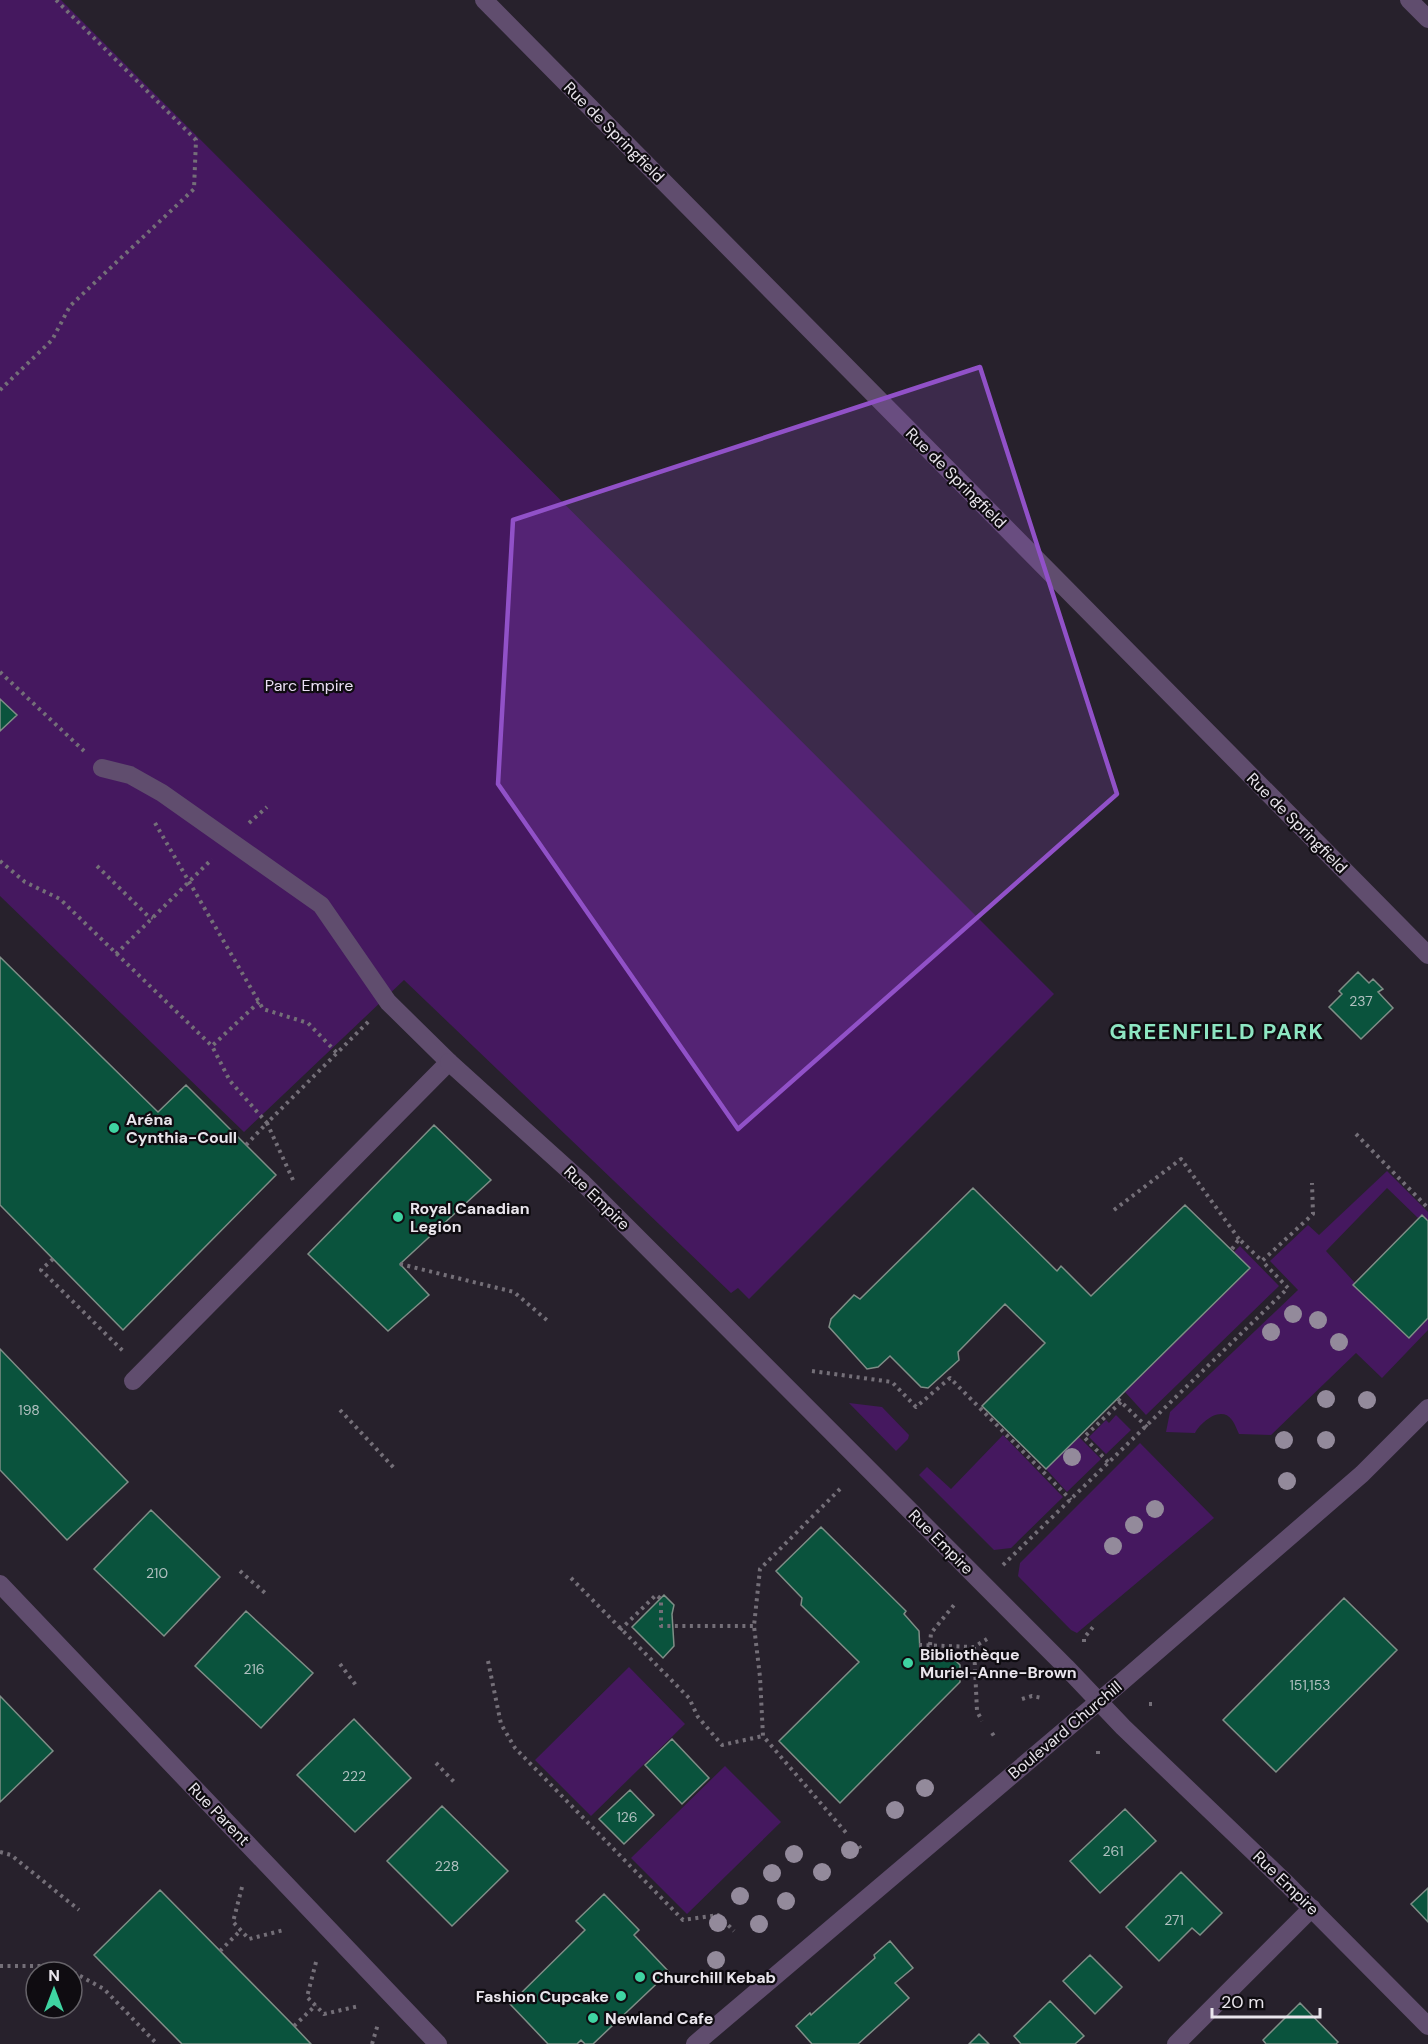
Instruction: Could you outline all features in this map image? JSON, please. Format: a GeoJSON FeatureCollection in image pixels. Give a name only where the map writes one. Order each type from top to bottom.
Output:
{"type":"FeatureCollection","features":[{"type":"Feature","properties":{"kind":"street","name":"Rue de Springfield"},"geometry":{"type":"LineString","coordinates":[[484,0],[1428,956]]}},
{"type":"Feature","properties":{"kind":"street"},"geometry":{"type":"LineString","coordinates":[[1409,0],[1428,19]]}},
{"type":"Feature","properties":{"kind":"street","name":"Rue Empire"},"geometry":{"type":"LineString","coordinates":[[102,768],[130,775],[162,793],[321,905],[388,1002],[449,1062],[583,1183],[1066,1667],[1098,1702],[1312,1908],[1428,2026]]}},
{"type":"Feature","properties":{"kind":"street"},"geometry":{"type":"LineString","coordinates":[[138,1376],[449,1062]]}},
{"type":"Feature","properties":{"kind":"street","name":"Boulevard Churchill"},"geometry":{"type":"LineString","coordinates":[[694,2044],[1098,1702],[1362,1474],[1428,1408]]}},
{"type":"Feature","properties":{"kind":"street","name":"Rue Parent"},"geometry":{"type":"LineString","coordinates":[[0,1584],[438,2044]]}},
{"type":"Feature","properties":{"kind":"street"},"geometry":{"type":"LineString","coordinates":[[1176,2044],[1312,1908]]}},
{"type":"Feature","properties":{"kind":"path"},"geometry":{"type":"LineString","coordinates":[[0,390],[51,340],[70,306],[194,189],[196,140],[56,0]]}},
{"type":"Feature","properties":{"kind":"path"},"geometry":{"type":"LineString","coordinates":[[0,672],[102,768]]}},
{"type":"Feature","properties":{"kind":"path"},"geometry":{"type":"LineString","coordinates":[[130,775],[144,804],[263,1009],[308,1023],[337,1053]]}},
{"type":"Feature","properties":{"kind":"path"},"geometry":{"type":"LineString","coordinates":[[117,954],[229,841],[267,807]]}},
{"type":"Feature","properties":{"kind":"path"},"geometry":{"type":"LineString","coordinates":[[0,861],[25,882],[60,899],[212,1046],[230,1081],[267,1123],[305,1208]]}},
{"type":"Feature","properties":{"kind":"path"},"geometry":{"type":"LineString","coordinates":[[97,866],[147,916],[153,918]]}},
{"type":"Feature","properties":{"kind":"path"},"geometry":{"type":"LineString","coordinates":[[212,1046],[259,1001]]}},
{"type":"Feature","properties":{"kind":"path"},"geometry":{"type":"LineString","coordinates":[[246,1145],[388,1002]]}},
{"type":"Feature","properties":{"kind":"path"},"geometry":{"type":"LineString","coordinates":[[1356,1134],[1428,1208]]}},
{"type":"Feature","properties":{"kind":"path"},"geometry":{"type":"LineString","coordinates":[[1003,1565],[1288,1288],[1239,1239],[1180,1159],[1114,1210]]}},
{"type":"Feature","properties":{"kind":"path"},"geometry":{"type":"LineString","coordinates":[[1262,1261],[1312,1214],[1312,1183]]}},
{"type":"Feature","properties":{"kind":"path"},"geometry":{"type":"LineString","coordinates":[[1232,1249],[1239,1239]]}},
{"type":"Feature","properties":{"kind":"path"},"geometry":{"type":"LineString","coordinates":[[53,1259],[41,1270],[138,1376]]}},
{"type":"Feature","properties":{"kind":"path"},"geometry":{"type":"LineString","coordinates":[[400,1264],[514,1292],[549,1322]]}},
{"type":"Feature","properties":{"kind":"path"},"geometry":{"type":"LineString","coordinates":[[812,1371],[892,1382],[916,1407],[950,1378],[1071,1500]]}},
{"type":"Feature","properties":{"kind":"path"},"geometry":{"type":"LineString","coordinates":[[1108,1462],[1084,1437],[1120,1401],[1147,1427]]}},
{"type":"Feature","properties":{"kind":"path"},"geometry":{"type":"LineString","coordinates":[[339,1410],[395,1469]]}},
{"type":"Feature","properties":{"kind":"path"},"geometry":{"type":"LineString","coordinates":[[840,1489],[760,1569],[754,1626],[760,1677],[763,1736],[848,1835]]}},
{"type":"Feature","properties":{"kind":"path"},"geometry":{"type":"LineString","coordinates":[[240,1571],[265,1593]]}},
{"type":"Feature","properties":{"kind":"path"},"geometry":{"type":"LineString","coordinates":[[571,1578],[689,1698],[698,1717],[722,1745],[763,1736]]}},
{"type":"Feature","properties":{"kind":"path"},"geometry":{"type":"LineString","coordinates":[[620,1630],[656,1594],[661,1599],[661,1626],[754,1626]]}},
{"type":"Feature","properties":{"kind":"path"},"geometry":{"type":"LineString","coordinates":[[930,1645],[931,1633],[954,1605]]}},
{"type":"Feature","properties":{"kind":"path"},"geometry":{"type":"LineString","coordinates":[[1084,1642],[1084,1638],[1093,1627]]}},
{"type":"Feature","properties":{"kind":"path"},"geometry":{"type":"LineString","coordinates":[[919,1645],[974,1647],[987,1639]]}},
{"type":"Feature","properties":{"kind":"path"},"geometry":{"type":"LineString","coordinates":[[974,1647],[977,1711],[982,1721]]}},
{"type":"Feature","properties":{"kind":"path"},"geometry":{"type":"LineString","coordinates":[[488,1661],[501,1724],[515,1748],[683,1920],[718,1915],[734,1931]]}},
{"type":"Feature","properties":{"kind":"path"},"geometry":{"type":"LineString","coordinates":[[340,1664],[358,1688]]}},
{"type":"Feature","properties":{"kind":"path"},"geometry":{"type":"LineString","coordinates":[[1022,1700],[1032,1696],[1042,1698]]}},
{"type":"Feature","properties":{"kind":"path"},"geometry":{"type":"LineString","coordinates":[[436,1763],[455,1783]]}},
{"type":"Feature","properties":{"kind":"path"},"geometry":{"type":"LineString","coordinates":[[0,1852],[11,1855],[79,1910]]}},
{"type":"Feature","properties":{"kind":"path"},"geometry":{"type":"LineString","coordinates":[[242,1887],[233,1922],[249,1939],[284,1929]]}},
{"type":"Feature","properties":{"kind":"path"},"geometry":{"type":"LineString","coordinates":[[220,1951],[241,1929]]}},
{"type":"Feature","properties":{"kind":"path"},"geometry":{"type":"LineString","coordinates":[[316,1962],[307,1997],[324,2014],[359,2006]]}},
{"type":"Feature","properties":{"kind":"path"},"geometry":{"type":"LineString","coordinates":[[0,1966],[62,1966],[104,1989],[157,2044]]}},
{"type":"Feature","properties":{"kind":"path"},"geometry":{"type":"LineString","coordinates":[[294,2026],[316,2005]]}},
{"type":"Feature","properties":{"kind":"path"},"geometry":{"type":"LineString","coordinates":[[372,2044],[378,2024]]}},
{"type":"Feature","properties":{"kind":"highlighted area"},"geometry":{"type":"Polygon","coordinates":[[[980,367],[1117,794],[738,1129],[498,784],[513,520],[980,367]]]}},
{"type":"Feature","properties":{"kind":"green space","name":"Parc Empire"},"geometry":{"type":"Polygon","coordinates":[[[0,0],[61,0],[1054,994],[749,1299],[738,1288],[731,1293],[404,980],[244,1132],[0,896],[0,0]]]}},
{"type":"Feature","properties":{"kind":"green space"},"geometry":{"type":"Polygon","coordinates":[[[1387,1171],[1428,1212],[1428,1221],[1422,1215],[1418,1218],[1387,1188],[1326,1251],[1355,1283],[1354,1285],[1408,1338],[1428,1318],[1428,1330],[1382,1378],[1356,1353],[1271,1435],[1239,1434],[1232,1420],[1222,1414],[1206,1420],[1195,1433],[1166,1432],[1170,1412],[1298,1290],[1270,1261],[1308,1225],[1319,1235],[1387,1171]]]}},
{"type":"Feature","properties":{"kind":"green space"},"geometry":{"type":"Polygon","coordinates":[[[1240,1246],[1279,1286],[1146,1415],[1125,1392],[1250,1269],[1234,1252],[1240,1246]]]}},
{"type":"Feature","properties":{"kind":"green space"},"geometry":{"type":"Polygon","coordinates":[[[849,1403],[882,1407],[909,1435],[908,1439],[896,1451],[849,1403]]]}},
{"type":"Feature","properties":{"kind":"green space"},"geometry":{"type":"Polygon","coordinates":[[[1116,1415],[1131,1430],[1106,1454],[1089,1437],[1106,1420],[1109,1423],[1116,1415]]]}},
{"type":"Feature","properties":{"kind":"green space"},"geometry":{"type":"Polygon","coordinates":[[[1003,1435],[1063,1497],[1011,1548],[994,1550],[919,1475],[927,1467],[951,1489],[1003,1435]]]}},
{"type":"Feature","properties":{"kind":"green space"},"geometry":{"type":"Polygon","coordinates":[[[1079,1437],[1101,1459],[1067,1492],[1046,1469],[1079,1437]]]}},
{"type":"Feature","properties":{"kind":"green space"},"geometry":{"type":"Polygon","coordinates":[[[1140,1443],[1214,1518],[1077,1633],[1071,1630],[1018,1576],[1020,1563],[1140,1443]]]}},
{"type":"Feature","properties":{"kind":"green space"},"geometry":{"type":"Polygon","coordinates":[[[629,1667],[685,1724],[591,1816],[535,1760],[629,1667]]]}},
{"type":"Feature","properties":{"kind":"green space"},"geometry":{"type":"Polygon","coordinates":[[[725,1766],[781,1822],[687,1914],[631,1858],[725,1766]]]}},
{"type":"Feature","properties":{"kind":"building"},"geometry":{"type":"Polygon","coordinates":[[[0,699],[17,715],[0,731],[0,699]]]}},
{"type":"Feature","properties":{"kind":"building","name":"Aréna Cynthia-Coull"},"geometry":{"type":"Polygon","coordinates":[[[0,957],[158,1112],[186,1085],[276,1175],[123,1330],[0,1205],[0,957]]]}},
{"type":"Feature","properties":{"kind":"building"},"geometry":{"type":"Polygon","coordinates":[[[1358,972],[1369,983],[1373,979],[1383,989],[1378,992],[1393,1008],[1361,1039],[1329,1007],[1342,994],[1339,991],[1358,972]]]}},
{"type":"Feature","properties":{"kind":"building","name":"Royal Canadian Legion"},"geometry":{"type":"Polygon","coordinates":[[[434,1125],[491,1180],[400,1264],[429,1295],[388,1331],[308,1254],[434,1125]]]}},
{"type":"Feature","properties":{"kind":"building"},"geometry":{"type":"Polygon","coordinates":[[[973,1188],[1057,1271],[1061,1266],[1091,1296],[1185,1205],[1250,1268],[1046,1469],[982,1406],[1045,1343],[1005,1304],[958,1352],[959,1360],[928,1388],[921,1387],[890,1356],[878,1367],[867,1369],[829,1327],[831,1319],[854,1295],[860,1299],[973,1188]]]}},
{"type":"Feature","properties":{"kind":"building"},"geometry":{"type":"Polygon","coordinates":[[[1422,1215],[1428,1221],[1428,1318],[1409,1338],[1353,1285],[1422,1215]]]}},
{"type":"Feature","properties":{"kind":"building"},"geometry":{"type":"Polygon","coordinates":[[[0,1349],[128,1482],[67,1540],[0,1470],[0,1349]]]}},
{"type":"Feature","properties":{"kind":"building"},"geometry":{"type":"Polygon","coordinates":[[[151,1510],[220,1577],[164,1636],[94,1569],[151,1510]]]}},
{"type":"Feature","properties":{"kind":"building","name":"Bibliothèque Muriel-Anne-Brown"},"geometry":{"type":"Polygon","coordinates":[[[821,1527],[906,1611],[904,1614],[919,1631],[920,1652],[947,1652],[960,1665],[960,1682],[840,1803],[779,1741],[859,1662],[801,1605],[802,1598],[776,1571],[821,1527]]]}},
{"type":"Feature","properties":{"kind":"building"},"geometry":{"type":"Polygon","coordinates":[[[664,1595],[674,1605],[672,1614],[674,1646],[663,1658],[632,1627],[664,1595]]]}},
{"type":"Feature","properties":{"kind":"building"},"geometry":{"type":"Polygon","coordinates":[[[1344,1598],[1397,1650],[1276,1772],[1223,1720],[1344,1598]]]}},
{"type":"Feature","properties":{"kind":"building"},"geometry":{"type":"Polygon","coordinates":[[[246,1611],[313,1673],[261,1728],[195,1666],[246,1611]]]}},
{"type":"Feature","properties":{"kind":"building"},"geometry":{"type":"Polygon","coordinates":[[[0,1696],[53,1751],[0,1802],[0,1696]]]}},
{"type":"Feature","properties":{"kind":"building"},"geometry":{"type":"Polygon","coordinates":[[[354,1719],[411,1778],[355,1832],[297,1775],[354,1719]]]}},
{"type":"Feature","properties":{"kind":"building"},"geometry":{"type":"Polygon","coordinates":[[[672,1739],[709,1778],[682,1804],[645,1765],[672,1739]]]}},
{"type":"Feature","properties":{"kind":"building"},"geometry":{"type":"Polygon","coordinates":[[[630,1790],[654,1815],[624,1844],[599,1819],[630,1790]]]}},
{"type":"Feature","properties":{"kind":"building"},"geometry":{"type":"Polygon","coordinates":[[[442,1806],[508,1871],[452,1926],[387,1861],[442,1806]]]}},
{"type":"Feature","properties":{"kind":"building"},"geometry":{"type":"Polygon","coordinates":[[[1125,1809],[1156,1841],[1100,1893],[1070,1861],[1125,1809]]]}},
{"type":"Feature","properties":{"kind":"building"},"geometry":{"type":"Polygon","coordinates":[[[1181,1872],[1222,1913],[1200,1935],[1192,1928],[1159,1961],[1126,1927],[1181,1872]]]}},
{"type":"Feature","properties":{"kind":"building"},"geometry":{"type":"Polygon","coordinates":[[[1428,1888],[1428,1922],[1411,1904],[1428,1888]]]}},
{"type":"Feature","properties":{"kind":"building"},"geometry":{"type":"Polygon","coordinates":[[[160,1890],[311,2044],[182,2044],[94,1955],[160,1890]]]}},
{"type":"Feature","properties":{"kind":"building"},"geometry":{"type":"Polygon","coordinates":[[[604,1894],[639,1930],[634,1935],[669,1972],[593,2044],[585,2044],[581,2040],[577,2044],[548,2044],[510,2004],[585,1930],[576,1921],[604,1894]]]}},
{"type":"Feature","properties":{"kind":"building"},"geometry":{"type":"Polygon","coordinates":[[[890,1941],[913,1968],[895,1983],[909,1998],[858,2044],[812,2044],[796,2026],[875,1958],[874,1955],[890,1941]]]}},
{"type":"Feature","properties":{"kind":"building"},"geometry":{"type":"Polygon","coordinates":[[[1090,1955],[1122,1987],[1095,2014],[1063,1981],[1090,1955]]]}},
{"type":"Feature","properties":{"kind":"building"},"geometry":{"type":"Polygon","coordinates":[[[1050,2001],[1084,2036],[1075,2044],[1021,2044],[1014,2036],[1050,2001]]]}},
{"type":"Feature","properties":{"kind":"building"},"geometry":{"type":"Polygon","coordinates":[[[1300,2003],[1338,2042],[1336,2044],[1266,2044],[1263,2040],[1300,2003]]]}},
{"type":"Feature","properties":{"kind":"building"},"geometry":{"type":"Polygon","coordinates":[[[979,2034],[989,2044],[969,2044],[979,2034]]]}},
{"type":"Feature","properties":{"kind":"place","name":"Aréna Cynthia-Coull"},"geometry":{"type":"Point","coordinates":[114,1128]}},
{"type":"Feature","properties":{"kind":"place","name":"Royal Canadian Legion"},"geometry":{"type":"Point","coordinates":[398,1217]}},
{"type":"Feature","properties":{"kind":"place","name":"Bibliothèque Muriel-Anne-Brown"},"geometry":{"type":"Point","coordinates":[908,1663]}},
{"type":"Feature","properties":{"kind":"place","name":"Churchill Kebab"},"geometry":{"type":"Point","coordinates":[640,1977]}},
{"type":"Feature","properties":{"kind":"place","name":"Fashion Cupcake"},"geometry":{"type":"Point","coordinates":[621,1996]}},
{"type":"Feature","properties":{"kind":"place","name":"Newland Cafe"},"geometry":{"type":"Point","coordinates":[593,2018]}},
{"type":"Feature","properties":{"kind":"district","name":"GREENFIELD PARK"},"geometry":{"type":"Point","coordinates":[1217,1031]}}]}
